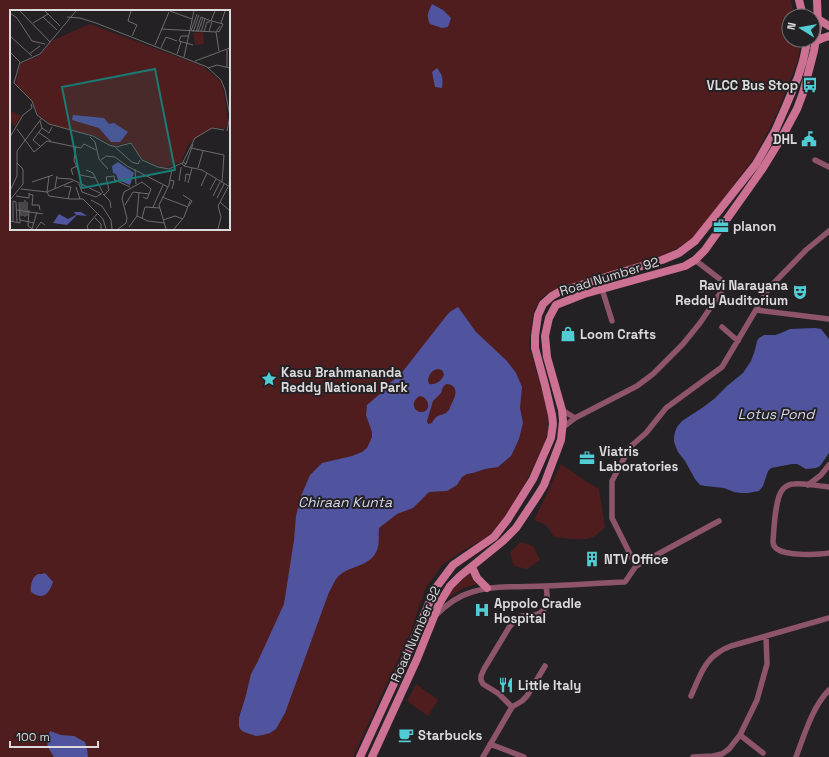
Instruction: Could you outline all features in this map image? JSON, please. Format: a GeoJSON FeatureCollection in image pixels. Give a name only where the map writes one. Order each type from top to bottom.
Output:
{"type":"FeatureCollection","features":[{"type":"Feature","properties":{"kind":"main road","name":"Road Number 92"},"geometry":{"type":"LineString","coordinates":[[360,757],[407,655],[435,589],[453,565],[494,537],[508,519],[533,479],[551,438],[553,424],[552,415],[535,348],[538,315],[543,304],[559,292],[662,260],[679,253],[695,241],[756,164],[775,131],[793,89],[803,61],[806,48]]}},
{"type":"Feature","properties":{"kind":"main road","name":"Road Number 92"},"geometry":{"type":"LineString","coordinates":[[372,757],[417,659],[439,604],[450,586],[516,528],[544,485],[561,440],[563,421],[562,410],[547,357],[545,336],[549,318],[556,305],[584,294],[685,266],[695,260],[705,250],[746,194],[782,138],[797,109],[803,93],[815,48]]}},
{"type":"Feature","properties":{"kind":"main road"},"geometry":{"type":"LineString","coordinates":[[793,89],[803,93]]}},
{"type":"Feature","properties":{"kind":"main road"},"geometry":{"type":"LineString","coordinates":[[738,187],[746,194]]}},
{"type":"Feature","properties":{"kind":"main road"},"geometry":{"type":"LineString","coordinates":[[472,567],[476,578],[487,588]]}},
{"type":"Feature","properties":{"kind":"street"},"geometry":{"type":"LineString","coordinates":[[815,160],[829,167]]}},
{"type":"Feature","properties":{"kind":"street"},"geometry":{"type":"LineString","coordinates":[[636,566],[612,518],[612,481],[630,447],[646,433],[666,408],[722,367],[769,288],[806,250],[829,231]]}},
{"type":"Feature","properties":{"kind":"street"},"geometry":{"type":"LineString","coordinates":[[562,428],[575,418],[637,386],[653,374],[683,344],[721,292],[723,285],[721,280],[695,260]]}},
{"type":"Feature","properties":{"kind":"street"},"geometry":{"type":"LineString","coordinates":[[602,289],[612,321]]}},
{"type":"Feature","properties":{"kind":"street"},"geometry":{"type":"LineString","coordinates":[[756,310],[829,319]]}},
{"type":"Feature","properties":{"kind":"street"},"geometry":{"type":"LineString","coordinates":[[722,327],[738,341]]}},
{"type":"Feature","properties":{"kind":"street"},"geometry":{"type":"LineString","coordinates":[[562,410],[575,418]]}},
{"type":"Feature","properties":{"kind":"street"},"geometry":{"type":"LineString","coordinates":[[808,485],[821,475],[829,466]]}},
{"type":"Feature","properties":{"kind":"street"},"geometry":{"type":"LineString","coordinates":[[829,487],[794,484],[783,488],[778,499],[773,541],[776,549],[782,552],[804,554],[829,552]]}},
{"type":"Feature","properties":{"kind":"street"},"geometry":{"type":"LineString","coordinates":[[434,617],[444,606],[458,598],[470,592],[487,588],[625,582],[636,566],[719,521]]}},
{"type":"Feature","properties":{"kind":"street"},"geometry":{"type":"LineString","coordinates":[[512,707],[499,694],[483,684],[481,676],[510,626],[522,616],[536,615],[544,610],[547,605],[548,596],[546,586]]}},
{"type":"Feature","properties":{"kind":"street"},"geometry":{"type":"LineString","coordinates":[[691,696],[706,665],[714,656],[723,650],[731,646],[829,618]]}},
{"type":"Feature","properties":{"kind":"street"},"geometry":{"type":"LineString","coordinates":[[693,757],[722,754],[729,749],[740,735],[757,700],[767,664],[766,636]]}},
{"type":"Feature","properties":{"kind":"street"},"geometry":{"type":"LineString","coordinates":[[483,757],[512,707],[527,696],[545,666]]}},
{"type":"Feature","properties":{"kind":"street"},"geometry":{"type":"LineString","coordinates":[[796,757],[809,722],[820,700],[829,690]]}},
{"type":"Feature","properties":{"kind":"street"},"geometry":{"type":"LineString","coordinates":[[740,735],[763,753]]}},
{"type":"Feature","properties":{"kind":"street"},"geometry":{"type":"LineString","coordinates":[[490,744],[524,757]]}},
{"type":"Feature","properties":{"kind":"shaded area","name":"Kasu Brahmananda Reddy National Park"},"geometry":{"type":"Polygon","coordinates":[[[0,0],[791,0],[792,8],[781,8],[781,48],[800,48],[798,60],[790,81],[774,120],[754,158],[693,239],[665,255],[551,292],[541,298],[534,310],[529,346],[548,412],[548,429],[544,444],[519,495],[505,516],[488,537],[462,551],[442,565],[425,589],[410,634],[353,757],[0,757],[0,0]]]}},
{"type":"Feature","properties":{"kind":"shaded area"},"geometry":{"type":"Polygon","coordinates":[[[561,464],[599,489],[605,527],[591,538],[575,539],[554,537],[546,525],[534,520],[561,464]]]}},
{"type":"Feature","properties":{"kind":"shaded area"},"geometry":{"type":"Polygon","coordinates":[[[521,542],[533,546],[540,560],[527,569],[514,566],[510,552],[521,542]]]}},
{"type":"Feature","properties":{"kind":"shaded area"},"geometry":{"type":"Polygon","coordinates":[[[470,573],[472,579],[477,584],[464,588],[445,599],[457,585],[470,573]]]}},
{"type":"Feature","properties":{"kind":"shaded area"},"geometry":{"type":"Polygon","coordinates":[[[416,684],[438,700],[428,716],[407,701],[416,684]]]}},
{"type":"Feature","properties":{"kind":"water"},"geometry":{"type":"Polygon","coordinates":[[[432,4],[443,10],[451,18],[448,27],[442,28],[430,24],[428,14],[432,4]]]}},
{"type":"Feature","properties":{"kind":"water"},"geometry":{"type":"Polygon","coordinates":[[[437,68],[442,77],[442,88],[435,87],[432,72],[437,68]]]}},
{"type":"Feature","properties":{"kind":"water","name":"Chiraan Kunta"},"geometry":{"type":"Polygon","coordinates":[[[458,307],[476,332],[507,361],[516,373],[522,387],[520,408],[523,423],[519,439],[511,456],[498,467],[467,474],[462,477],[457,485],[447,491],[429,492],[413,508],[397,514],[379,528],[377,550],[371,559],[339,576],[329,592],[285,713],[276,729],[270,733],[256,736],[244,732],[239,727],[239,718],[251,674],[284,604],[294,540],[296,516],[301,496],[310,475],[322,463],[352,456],[367,448],[372,437],[372,432],[366,415],[367,405],[400,375],[451,311],[458,307]],[[438,369],[432,371],[430,374],[428,380],[429,384],[436,383],[442,379],[444,374],[442,370],[438,369]],[[446,384],[441,393],[433,401],[427,421],[428,424],[432,423],[434,419],[440,415],[445,414],[449,410],[454,400],[456,392],[454,387],[446,384]],[[420,396],[414,403],[416,410],[422,412],[425,411],[428,407],[426,399],[420,396]]]}},
{"type":"Feature","properties":{"kind":"water","name":"Lotus Pond"},"geometry":{"type":"Polygon","coordinates":[[[790,329],[821,329],[829,339],[829,453],[820,466],[806,469],[797,464],[792,464],[771,468],[768,471],[763,486],[759,491],[748,493],[734,492],[724,488],[700,485],[678,452],[674,442],[677,427],[682,421],[714,399],[743,373],[751,361],[759,338],[764,335],[775,335],[790,329]]]}},
{"type":"Feature","properties":{"kind":"water"},"geometry":{"type":"Polygon","coordinates":[[[45,573],[53,582],[50,590],[42,596],[35,595],[31,592],[31,584],[33,579],[38,574],[45,573]]]}},
{"type":"Feature","properties":{"kind":"water"},"geometry":{"type":"Polygon","coordinates":[[[50,731],[61,735],[74,736],[85,742],[88,757],[54,757],[49,750],[48,744],[50,731]]]}},
{"type":"Feature","properties":{"kind":"place","name":"VLCC Bus Stop"},"geometry":{"type":"Point","coordinates":[810,85]}},
{"type":"Feature","properties":{"kind":"place","name":"DHL"},"geometry":{"type":"Point","coordinates":[809,139]}},
{"type":"Feature","properties":{"kind":"place","name":"planon"},"geometry":{"type":"Point","coordinates":[721,226]}},
{"type":"Feature","properties":{"kind":"place","name":"Ravi Narayana Reddy Auditorium"},"geometry":{"type":"Point","coordinates":[800,292]}},
{"type":"Feature","properties":{"kind":"place","name":"Loom Crafts"},"geometry":{"type":"Point","coordinates":[568,334]}},
{"type":"Feature","properties":{"kind":"place","name":"Kasu Brahmananda Reddy National Park"},"geometry":{"type":"Point","coordinates":[269,379]}},
{"type":"Feature","properties":{"kind":"place","name":"Viatris Laboratories"},"geometry":{"type":"Point","coordinates":[587,458]}},
{"type":"Feature","properties":{"kind":"place","name":"NTV Office"},"geometry":{"type":"Point","coordinates":[592,559]}},
{"type":"Feature","properties":{"kind":"place","name":"Appolo Cradle Hospital"},"geometry":{"type":"Point","coordinates":[482,610]}},
{"type":"Feature","properties":{"kind":"place","name":"Little Italy"},"geometry":{"type":"Point","coordinates":[506,685]}},
{"type":"Feature","properties":{"kind":"place","name":"Starbucks"},"geometry":{"type":"Point","coordinates":[406,735]}}]}
